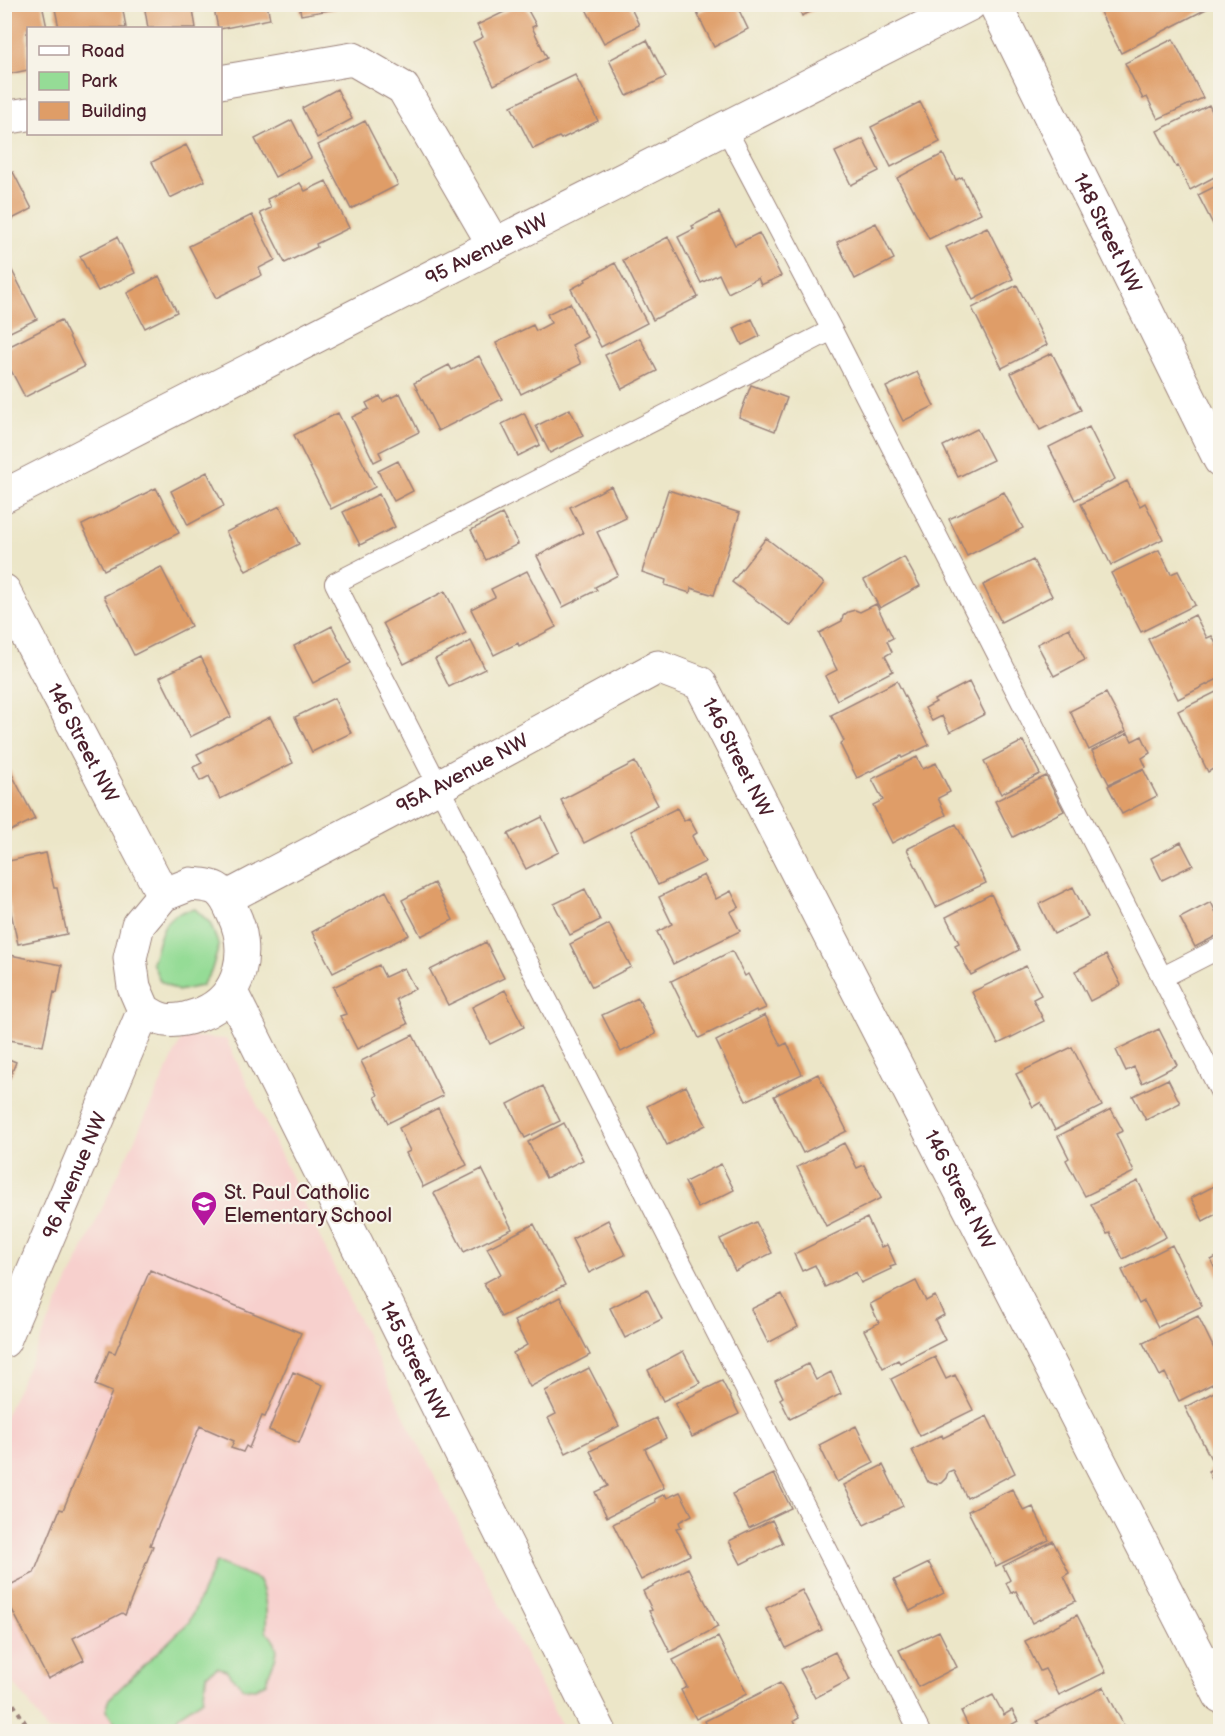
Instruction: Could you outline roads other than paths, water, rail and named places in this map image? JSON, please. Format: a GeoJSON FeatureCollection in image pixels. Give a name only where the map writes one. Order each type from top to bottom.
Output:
{"type":"FeatureCollection","features":[{"type":"Feature","properties":{"kind":"street","name":"95 Avenue NW"},"geometry":{"type":"LineString","coordinates":[[4,496],[494,244],[970,4]]}},
{"type":"Feature","properties":{"kind":"street","name":"148 Street NW"},"geometry":{"type":"LineString","coordinates":[[995,4],[1221,460]]}},
{"type":"Feature","properties":{"kind":"street"},"geometry":{"type":"LineString","coordinates":[[222,82],[353,59],[403,88],[494,244]]}},
{"type":"Feature","properties":{"kind":"street"},"geometry":{"type":"LineString","coordinates":[[4,118],[27,114]]}},
{"type":"Feature","properties":{"kind":"street","name":"146 Street NW"},"geometry":{"type":"LineString","coordinates":[[4,591],[163,894]]}},
{"type":"Feature","properties":{"kind":"street","name":"95A Avenue NW"},"geometry":{"type":"LineString","coordinates":[[226,898],[658,667],[700,683]]}},
{"type":"Feature","properties":{"kind":"street","name":"146 Street NW"},"geometry":{"type":"LineString","coordinates":[[700,683],[1221,1696]]}},
{"type":"Feature","properties":{"kind":"street"},"geometry":{"type":"LineString","coordinates":[[191,884],[216,888],[226,898],[238,923],[243,949],[239,975],[231,992],[212,1009],[185,1020],[163,1020],[144,1010],[134,987],[130,958],[138,925],[163,894],[191,884]]}},
{"type":"Feature","properties":{"kind":"street","name":"145 Street NW"},"geometry":{"type":"LineString","coordinates":[[231,992],[600,1731]]}},
{"type":"Feature","properties":{"kind":"street","name":"96 Avenue NW"},"geometry":{"type":"LineString","coordinates":[[4,1341],[144,1010]]}},
{"type":"Feature","properties":{"kind":"lane"},"geometry":{"type":"LineString","coordinates":[[726,129],[832,330],[1221,1091]]}},
{"type":"Feature","properties":{"kind":"lane"},"geometry":{"type":"LineString","coordinates":[[832,330],[334,583],[920,1731]]}},
{"type":"Feature","properties":{"kind":"lane"},"geometry":{"type":"LineString","coordinates":[[1162,977],[1221,948]]}},
{"type":"Feature","properties":{"kind":"place","name":"St. Paul Catholic Elementary School"},"geometry":{"type":"Point","coordinates":[204,1227]}}]}
